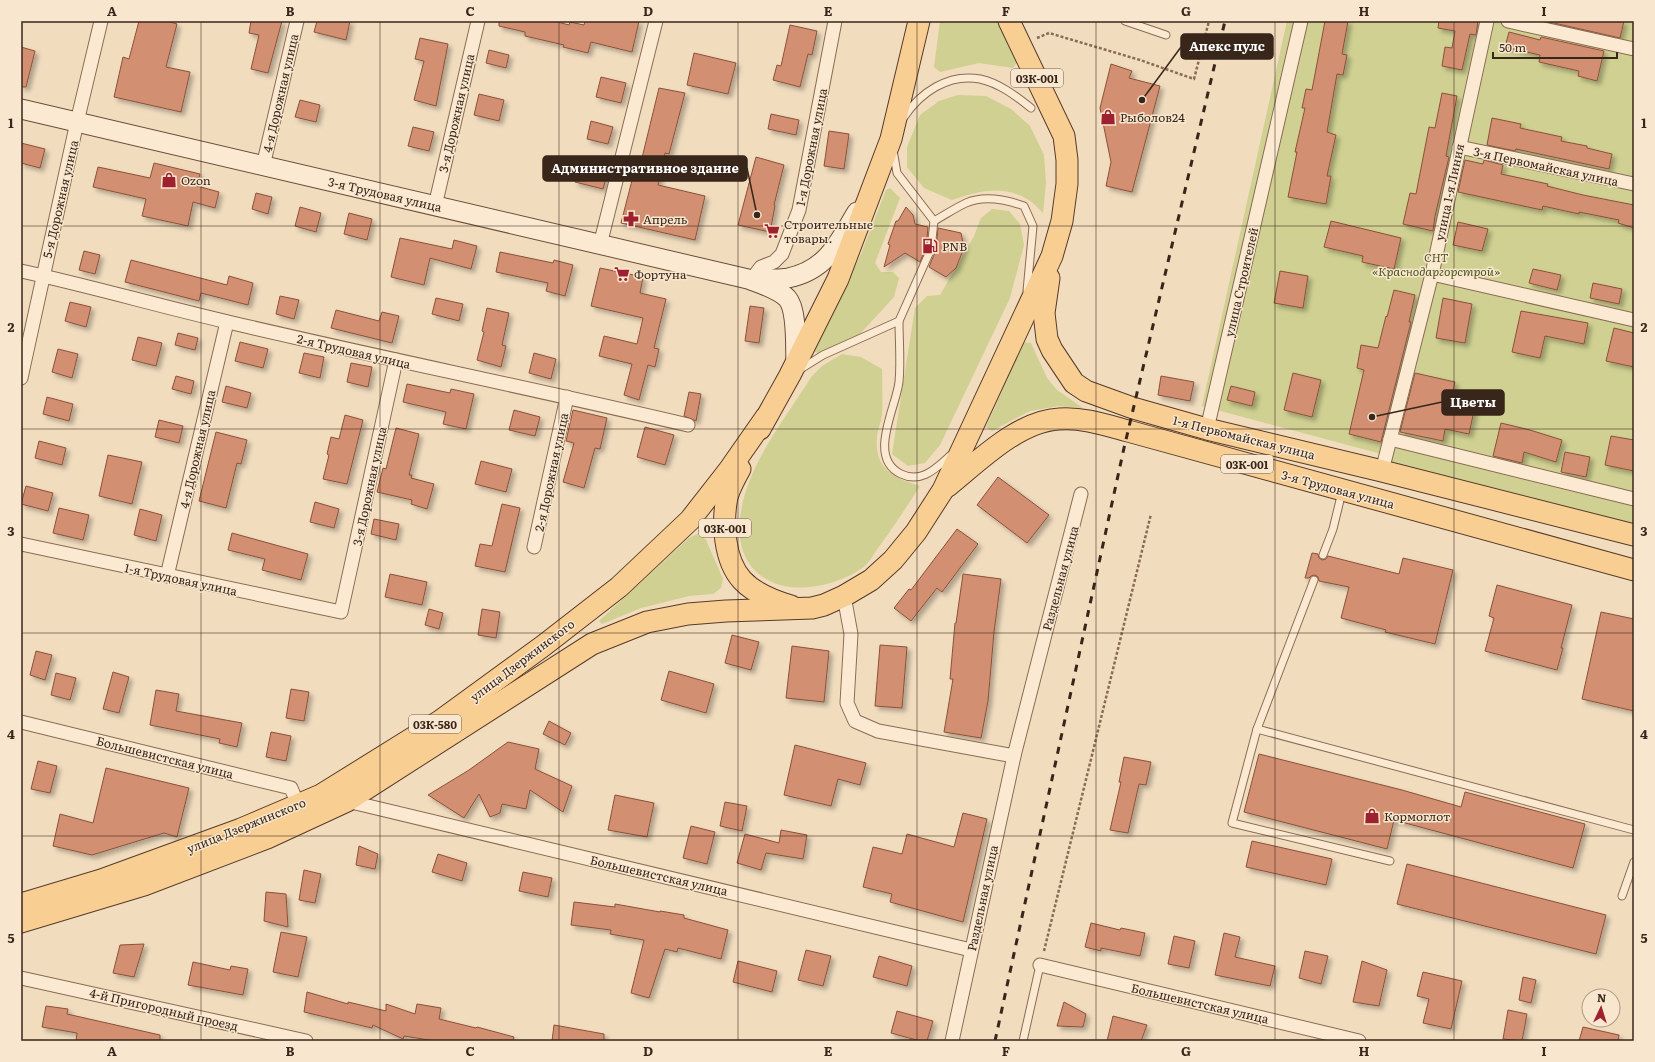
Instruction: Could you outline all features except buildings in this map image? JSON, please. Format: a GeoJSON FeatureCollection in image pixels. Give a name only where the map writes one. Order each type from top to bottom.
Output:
{"type":"FeatureCollection","features":[{"type":"Feature","properties":{"kind":"main road","name":"03К-001"},"geometry":{"type":"LineString","coordinates":[[919,21],[891,139],[838,280],[793,370],[766,417],[731,486],[728,496],[725,529],[726,540],[732,564],[742,580],[765,596],[799,609],[824,605],[844,596],[871,580],[893,560],[916,532],[943,490],[1052,256],[1063,213],[1067,184],[1067,160],[1064,136],[1012,23]]}},
{"type":"Feature","properties":{"kind":"main road","name":"1-я Первомайская улица"},"geometry":{"type":"LineString","coordinates":[[1052,256],[1044,313],[1047,339],[1052,350],[1074,382],[1086,391],[1107,400],[1207,429],[1384,463]]}},
{"type":"Feature","properties":{"kind":"main road","name":"улица Дзержинского"},"geometry":{"type":"LineString","coordinates":[[21,904],[101,880],[241,829],[321,795],[440,721],[543,646],[619,587],[690,520],[729,470],[766,417]]}},
{"type":"Feature","properties":{"kind":"main road","name":"3-я Трудовая улица"},"geometry":{"type":"LineString","coordinates":[[943,490],[994,448],[1030,426],[1058,418],[1094,422],[1634,570]]}},
{"type":"Feature","properties":{"kind":"main road","name":"03К-001"},"geometry":{"type":"LineString","coordinates":[[1384,463],[1634,535]]}},
{"type":"Feature","properties":{"kind":"main road","name":"улица Дзержинского"},"geometry":{"type":"LineString","coordinates":[[21,922],[144,885],[267,838],[347,801],[456,732],[558,664],[592,644],[646,622],[688,614],[726,611],[799,609]]}},
{"type":"Feature","properties":{"kind":"street","name":"5-я Дорожная улица"},"geometry":{"type":"LineString","coordinates":[[21,378],[77,122],[101,21]]}},
{"type":"Feature","properties":{"kind":"street","name":"4-я Дорожная улица"},"geometry":{"type":"LineString","coordinates":[[263,166],[296,21]]}},
{"type":"Feature","properties":{"kind":"street","name":"3-я Дорожная улица"},"geometry":{"type":"LineString","coordinates":[[435,206],[478,21]]}},
{"type":"Feature","properties":{"kind":"street"},"geometry":{"type":"LineString","coordinates":[[600,244],[656,21]]}},
{"type":"Feature","properties":{"kind":"street","name":"1-я Дорожная улица"},"geometry":{"type":"LineString","coordinates":[[750,279],[761,267],[774,262],[782,254],[799,210],[835,21]]}},
{"type":"Feature","properties":{"kind":"street","name":"улица Строителей"},"geometry":{"type":"LineString","coordinates":[[1207,429],[1301,21]]}},
{"type":"Feature","properties":{"kind":"street","name":"улица 1-я Линия"},"geometry":{"type":"LineString","coordinates":[[1384,463],[1432,274],[1487,21]]}},
{"type":"Feature","properties":{"kind":"street"},"geometry":{"type":"LineString","coordinates":[[1508,21],[1634,49]]}},
{"type":"Feature","properties":{"kind":"street","name":"3-я Трудовая улица"},"geometry":{"type":"LineString","coordinates":[[21,109],[750,279]]}},
{"type":"Feature","properties":{"kind":"street","name":"3-я Первомайская улица"},"geometry":{"type":"LineString","coordinates":[[1459,147],[1634,184]]}},
{"type":"Feature","properties":{"kind":"street","name":"03К-001"},"geometry":{"type":"LineString","coordinates":[[750,279],[787,278],[811,270],[829,257],[874,185]]}},
{"type":"Feature","properties":{"kind":"street","name":"2-я Трудовая улица"},"geometry":{"type":"LineString","coordinates":[[21,271],[227,322],[688,425]]}},
{"type":"Feature","properties":{"kind":"street"},"geometry":{"type":"LineString","coordinates":[[1432,274],[1634,320]]}},
{"type":"Feature","properties":{"kind":"street"},"geometry":{"type":"LineString","coordinates":[[750,279],[779,292],[788,299],[794,314],[793,370]]}},
{"type":"Feature","properties":{"kind":"street","name":"4-я Дорожная улица"},"geometry":{"type":"LineString","coordinates":[[167,576],[227,322]]}},
{"type":"Feature","properties":{"kind":"street","name":"3-я Дорожная улица"},"geometry":{"type":"LineString","coordinates":[[341,612],[396,360]]}},
{"type":"Feature","properties":{"kind":"street","name":"2-я Дорожная улица"},"geometry":{"type":"LineString","coordinates":[[534,547],[568,397]]}},
{"type":"Feature","properties":{"kind":"street"},"geometry":{"type":"LineString","coordinates":[[1390,439],[1634,499]]}},
{"type":"Feature","properties":{"kind":"street","name":"Раздельная улица"},"geometry":{"type":"LineString","coordinates":[[952,1041],[1014,756],[1082,494]]}},
{"type":"Feature","properties":{"kind":"street","name":"1-я Трудовая улица"},"geometry":{"type":"LineString","coordinates":[[21,544],[341,612]]}},
{"type":"Feature","properties":{"kind":"street"},"geometry":{"type":"LineString","coordinates":[[844,596],[851,634],[847,703],[854,722],[878,731],[1014,756]]}},
{"type":"Feature","properties":{"kind":"street","name":"Большевистская улица"},"geometry":{"type":"LineString","coordinates":[[21,722],[291,788],[298,805]]}},
{"type":"Feature","properties":{"kind":"street","name":"Большевистская улица"},"geometry":{"type":"LineString","coordinates":[[347,801],[971,950]]}},
{"type":"Feature","properties":{"kind":"street","name":"Большевистская улица"},"geometry":{"type":"LineString","coordinates":[[1040,965],[1360,1041]]}},
{"type":"Feature","properties":{"kind":"street","name":"4-й Пригородный проезд"},"geometry":{"type":"LineString","coordinates":[[21,978],[306,1041]]}},
{"type":"Feature","properties":{"kind":"lane"},"geometry":{"type":"LineString","coordinates":[[1125,21],[1166,35]]}},
{"type":"Feature","properties":{"kind":"lane"},"geometry":{"type":"LineString","coordinates":[[966,443],[930,473],[917,477],[904,475],[894,469],[886,459],[884,452],[885,440],[899,380],[899,320],[931,249],[934,221],[897,173],[891,139],[912,104],[924,94],[949,81],[964,78],[980,79],[1005,89],[1031,108]]}},
{"type":"Feature","properties":{"kind":"lane"},"geometry":{"type":"LineString","coordinates":[[934,221],[968,202],[990,199],[1008,200],[1024,206],[1033,226],[1025,313]]}},
{"type":"Feature","properties":{"kind":"lane"},"geometry":{"type":"LineString","coordinates":[[793,370],[823,354],[899,320]]}},
{"type":"Feature","properties":{"kind":"lane"},"geometry":{"type":"LineString","coordinates":[[1323,555],[1333,529],[1342,490]]}},
{"type":"Feature","properties":{"kind":"lane"},"geometry":{"type":"LineString","coordinates":[[1314,580],[1257,729],[1232,823],[1390,861]]}},
{"type":"Feature","properties":{"kind":"lane"},"geometry":{"type":"LineString","coordinates":[[1257,729],[1634,830]]}},
{"type":"Feature","properties":{"kind":"lane"},"geometry":{"type":"LineString","coordinates":[[1622,896],[1634,862]]}},
{"type":"Feature","properties":{"kind":"lane"},"geometry":{"type":"LineString","coordinates":[[1023,1041],[1040,965]]}},
{"type":"Feature","properties":{"kind":"path"},"geometry":{"type":"LineString","coordinates":[[1026,55],[1036,38],[1049,33],[1140,60],[1194,79],[1209,21]]}},
{"type":"Feature","properties":{"kind":"path"},"geometry":{"type":"LineString","coordinates":[[1040,965],[1151,514]]}},
{"type":"Feature","properties":{"kind":"green space"},"geometry":{"type":"Polygon","coordinates":[[[940,21],[997,21],[1017,62],[1013,68],[979,63],[940,72],[934,67],[940,21]]]}},
{"type":"Feature","properties":{"kind":"green space","name":"СНТ «Краснодаргорстрой»"},"geometry":{"type":"Polygon","coordinates":[[[1287,21],[1634,21],[1634,536],[1382,471],[1385,455],[1202,406],[1287,21]]]}},
{"type":"Feature","properties":{"kind":"green space"},"geometry":{"type":"Polygon","coordinates":[[[958,95],[986,96],[1011,109],[1030,126],[1044,155],[1046,183],[1043,213],[1029,200],[1018,194],[1008,192],[980,192],[952,200],[924,188],[907,167],[907,147],[920,115],[939,101],[958,95]]]}},
{"type":"Feature","properties":{"kind":"green space"},"geometry":{"type":"Polygon","coordinates":[[[890,188],[900,198],[875,263],[881,272],[893,272],[899,278],[894,297],[860,334],[818,353],[812,351],[861,254],[886,190],[890,188]]]}},
{"type":"Feature","properties":{"kind":"green space"},"geometry":{"type":"Polygon","coordinates":[[[992,209],[1009,211],[1020,224],[1024,245],[1010,298],[940,445],[925,463],[908,466],[892,454],[915,308],[927,296],[940,295],[974,236],[981,218],[992,209]]]}},
{"type":"Feature","properties":{"kind":"green space"},"geometry":{"type":"Polygon","coordinates":[[[1024,342],[1031,343],[1047,378],[1057,390],[1083,408],[1059,406],[1030,411],[992,431],[986,427],[1024,342]]]}},
{"type":"Feature","properties":{"kind":"green space"},"geometry":{"type":"Polygon","coordinates":[[[842,354],[861,357],[882,369],[882,415],[877,436],[879,457],[887,470],[894,475],[920,486],[869,562],[858,571],[830,583],[811,587],[794,587],[778,584],[764,578],[752,568],[744,554],[740,538],[740,518],[744,499],[758,462],[779,426],[812,376],[822,366],[842,354]]]}},
{"type":"Feature","properties":{"kind":"green space"},"geometry":{"type":"Polygon","coordinates":[[[699,533],[706,540],[723,579],[721,588],[713,594],[689,596],[641,608],[602,624],[599,621],[689,538],[699,533]]]}},
{"type":"Feature","properties":{"kind":"railway"},"geometry":{"type":"LineString","coordinates":[[995,1041],[1124,448],[1225,21]]}},
{"type":"Feature","properties":{"kind":"place","name":"Апекс пулс"},"geometry":{"type":"Point","coordinates":[1142,100]}},
{"type":"Feature","properties":{"kind":"place","name":"Рыболов24"},"geometry":{"type":"Point","coordinates":[1108,117]}},
{"type":"Feature","properties":{"kind":"place","name":"Ozon"},"geometry":{"type":"Point","coordinates":[169,180]}},
{"type":"Feature","properties":{"kind":"place","name":"Административное здание"},"geometry":{"type":"Point","coordinates":[757,215]}},
{"type":"Feature","properties":{"kind":"place","name":"Апрель"},"geometry":{"type":"Point","coordinates":[631,219]}},
{"type":"Feature","properties":{"kind":"place","name":"Строительные товары."},"geometry":{"type":"Point","coordinates":[772,231]}},
{"type":"Feature","properties":{"kind":"place","name":"PNB"},"geometry":{"type":"Point","coordinates":[930,246]}},
{"type":"Feature","properties":{"kind":"place","name":"Фортуна"},"geometry":{"type":"Point","coordinates":[622,274]}},
{"type":"Feature","properties":{"kind":"place","name":"Цветы"},"geometry":{"type":"Point","coordinates":[1372,417]}},
{"type":"Feature","properties":{"kind":"place","name":"Кормоглот"},"geometry":{"type":"Point","coordinates":[1372,816]}}]}
